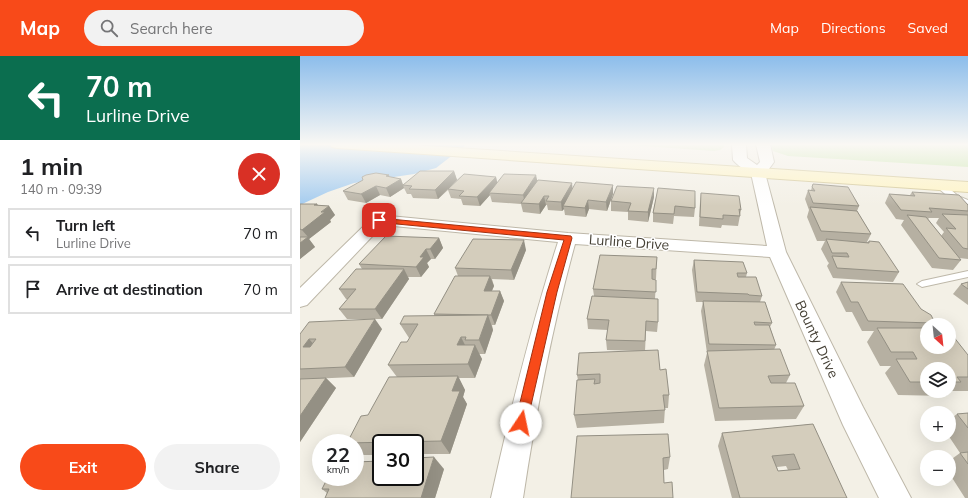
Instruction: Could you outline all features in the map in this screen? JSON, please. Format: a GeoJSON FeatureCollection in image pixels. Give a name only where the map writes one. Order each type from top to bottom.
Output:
{"type":"FeatureCollection","features":[{"type":"Feature","properties":{"kind":"main road"},"geometry":{"type":"LineString","coordinates":[[713,165],[968,174]]}},
{"type":"Feature","properties":{"kind":"main road"},"geometry":{"type":"LineString","coordinates":[[763,167],[968,187]]}},
{"type":"Feature","properties":{"kind":"street"},"geometry":{"type":"LineString","coordinates":[[755,165],[763,167]]}},
{"type":"Feature","properties":{"kind":"street","name":"Bounty Drive"},"geometry":{"type":"LineString","coordinates":[[763,167],[777,252],[853,416],[895,498]]}},
{"type":"Feature","properties":{"kind":"street","name":"Lurline Drive"},"geometry":{"type":"LineString","coordinates":[[300,300],[379,220],[568,238],[777,252]]}},
{"type":"Feature","properties":{"kind":"street"},"geometry":{"type":"LineString","coordinates":[[507,498],[524,408],[552,292],[568,238]]}},
{"type":"Feature","properties":{"kind":"lane"},"geometry":{"type":"LineString","coordinates":[[940,185],[955,198],[968,202]]}},
{"type":"Feature","properties":{"kind":"lane"},"geometry":{"type":"LineString","coordinates":[[922,284],[968,274]]}},
{"type":"Feature","properties":{"kind":"green space"},"geometry":{"type":"Polygon","coordinates":[[[929,165],[968,165],[968,167],[929,165]]]}},
{"type":"Feature","properties":{"kind":"water"},"geometry":{"type":"Polygon","coordinates":[[[300,165],[440,165],[436,168],[414,174],[354,183],[328,192],[300,205],[300,165]]]}},
{"type":"Feature","properties":{"kind":"building"},"geometry":{"type":"Polygon","coordinates":[[[420,171],[454,171],[435,190],[409,189],[412,186],[403,185],[420,171]]]}},
{"type":"Feature","properties":{"kind":"building"},"geometry":{"type":"Polygon","coordinates":[[[376,173],[401,179],[386,188],[376,186],[361,194],[343,191],[363,180],[362,177],[376,173]]]}},
{"type":"Feature","properties":{"kind":"building"},"geometry":{"type":"Polygon","coordinates":[[[464,174],[496,177],[477,197],[459,196],[464,191],[448,189],[464,174]]]}},
{"type":"Feature","properties":{"kind":"building"},"geometry":{"type":"Polygon","coordinates":[[[504,174],[536,175],[523,195],[489,193],[504,174]]]}},
{"type":"Feature","properties":{"kind":"building"},"geometry":{"type":"Polygon","coordinates":[[[538,180],[572,183],[561,202],[546,201],[549,196],[544,196],[539,204],[521,203],[538,180]]]}},
{"type":"Feature","properties":{"kind":"building"},"geometry":{"type":"Polygon","coordinates":[[[576,182],[613,185],[606,202],[588,200],[585,208],[563,206],[576,182]]]}},
{"type":"Feature","properties":{"kind":"building"},"geometry":{"type":"Polygon","coordinates":[[[813,184],[848,187],[859,206],[813,203],[808,190],[815,191],[812,187],[813,184]]]}},
{"type":"Feature","properties":{"kind":"building"},"geometry":{"type":"Polygon","coordinates":[[[617,186],[654,188],[648,212],[628,211],[631,203],[611,201],[617,186]]]}},
{"type":"Feature","properties":{"kind":"building"},"geometry":{"type":"Polygon","coordinates":[[[658,188],[695,191],[695,208],[675,206],[674,214],[653,213],[658,188]]]}},
{"type":"Feature","properties":{"kind":"building"},"geometry":{"type":"Polygon","coordinates":[[[912,192],[959,195],[968,205],[968,211],[929,208],[932,212],[901,210],[889,194],[915,196],[912,192]]]}},
{"type":"Feature","properties":{"kind":"building"},"geometry":{"type":"Polygon","coordinates":[[[701,193],[739,196],[741,210],[739,209],[740,216],[723,215],[723,219],[700,217],[701,193]]]}},
{"type":"Feature","properties":{"kind":"building"},"geometry":{"type":"Polygon","coordinates":[[[300,204],[329,206],[321,212],[325,212],[302,230],[300,229],[300,204]]]}},
{"type":"Feature","properties":{"kind":"building"},"geometry":{"type":"Polygon","coordinates":[[[810,207],[857,211],[871,234],[821,231],[810,207]]]}},
{"type":"Feature","properties":{"kind":"building"},"geometry":{"type":"Polygon","coordinates":[[[942,214],[968,215],[968,249],[963,248],[946,228],[956,229],[942,214]]]}},
{"type":"Feature","properties":{"kind":"building"},"geometry":{"type":"Polygon","coordinates":[[[907,215],[926,217],[961,260],[939,258],[907,215]]]}},
{"type":"Feature","properties":{"kind":"building"},"geometry":{"type":"Polygon","coordinates":[[[386,236],[439,238],[430,249],[426,249],[420,257],[424,257],[416,267],[359,264],[386,236]]]}},
{"type":"Feature","properties":{"kind":"building"},"geometry":{"type":"Polygon","coordinates":[[[300,237],[308,237],[300,243],[300,237]]]}},
{"type":"Feature","properties":{"kind":"building"},"geometry":{"type":"Polygon","coordinates":[[[473,239],[524,240],[511,270],[455,268],[473,239]]]}},
{"type":"Feature","properties":{"kind":"building"},"geometry":{"type":"Polygon","coordinates":[[[826,239],[869,243],[869,241],[879,242],[899,272],[837,268],[832,256],[849,257],[847,253],[832,253],[826,239]]]}},
{"type":"Feature","properties":{"kind":"building"},"geometry":{"type":"Polygon","coordinates":[[[600,255],[657,257],[656,269],[652,269],[652,279],[656,280],[656,292],[593,289],[600,255]]]}},
{"type":"Feature","properties":{"kind":"building"},"geometry":{"type":"Polygon","coordinates":[[[694,260],[743,262],[747,273],[737,273],[738,277],[756,277],[762,296],[697,292],[694,260]]]}},
{"type":"Feature","properties":{"kind":"building"},"geometry":{"type":"Polygon","coordinates":[[[356,269],[404,269],[375,309],[339,309],[356,289],[339,289],[356,269]]]}},
{"type":"Feature","properties":{"kind":"building"},"geometry":{"type":"Polygon","coordinates":[[[455,276],[490,276],[484,291],[500,291],[491,315],[434,314],[455,276]]]}},
{"type":"Feature","properties":{"kind":"building"},"geometry":{"type":"Polygon","coordinates":[[[841,282],[903,284],[921,309],[931,315],[932,318],[920,318],[920,323],[868,321],[858,302],[851,302],[841,282]]]}},
{"type":"Feature","properties":{"kind":"building"},"geometry":{"type":"Polygon","coordinates":[[[968,282],[968,289],[961,284],[968,282]]]}},
{"type":"Feature","properties":{"kind":"building"},"geometry":{"type":"Polygon","coordinates":[[[592,296],[658,299],[658,322],[646,321],[645,341],[606,340],[609,320],[587,319],[592,296]]]}},
{"type":"Feature","properties":{"kind":"building"},"geometry":{"type":"Polygon","coordinates":[[[703,301],[765,302],[772,323],[754,322],[755,325],[769,325],[776,345],[709,344],[703,301]]]}},
{"type":"Feature","properties":{"kind":"building"},"geometry":{"type":"Polygon","coordinates":[[[488,315],[479,340],[465,340],[466,337],[461,337],[457,345],[475,345],[468,364],[388,365],[401,342],[407,342],[418,324],[400,324],[404,316],[488,315]]]}},
{"type":"Feature","properties":{"kind":"building"},"geometry":{"type":"Polygon","coordinates":[[[375,319],[345,367],[300,369],[300,334],[309,322],[375,319]],[[309,339],[303,347],[310,347],[316,339],[309,339]]]}},
{"type":"Feature","properties":{"kind":"building"},"geometry":{"type":"Polygon","coordinates":[[[877,328],[920,328],[920,354],[956,354],[956,340],[968,355],[968,377],[957,377],[961,382],[956,382],[956,362],[920,362],[920,382],[910,382],[896,359],[917,359],[913,352],[891,352],[877,328]]]}},
{"type":"Feature","properties":{"kind":"building"},"geometry":{"type":"Polygon","coordinates":[[[780,349],[790,375],[768,376],[771,383],[795,383],[804,406],[719,408],[707,351],[780,349]]]}},
{"type":"Feature","properties":{"kind":"building"},"geometry":{"type":"Polygon","coordinates":[[[658,350],[660,370],[666,369],[669,395],[663,395],[665,410],[574,415],[577,380],[595,379],[594,384],[600,383],[600,374],[577,375],[579,353],[658,350]]]}},
{"type":"Feature","properties":{"kind":"building"},"geometry":{"type":"Polygon","coordinates":[[[458,376],[452,391],[460,391],[441,441],[424,441],[424,434],[372,434],[372,442],[364,443],[364,434],[352,434],[361,416],[368,415],[389,377],[458,376]]]}},
{"type":"Feature","properties":{"kind":"building"},"geometry":{"type":"Polygon","coordinates":[[[326,378],[300,416],[300,379],[326,378]]]}},
{"type":"Feature","properties":{"kind":"building"},"geometry":{"type":"Polygon","coordinates":[[[968,413],[968,428],[957,414],[968,413]]]}},
{"type":"Feature","properties":{"kind":"building"},"geometry":{"type":"Polygon","coordinates":[[[813,424],[847,498],[740,498],[722,433],[813,424]],[[794,454],[772,456],[778,471],[800,469],[794,454]]]}},
{"type":"Feature","properties":{"kind":"building"},"geometry":{"type":"Polygon","coordinates":[[[668,434],[670,457],[663,458],[664,483],[672,482],[673,498],[571,498],[577,436],[668,434]]]}},
{"type":"Feature","properties":{"kind":"building"},"geometry":{"type":"Polygon","coordinates":[[[968,452],[968,464],[960,453],[968,452]]]}},
{"type":"Feature","properties":{"kind":"building"},"geometry":{"type":"Polygon","coordinates":[[[434,457],[421,498],[325,498],[329,489],[322,489],[324,486],[364,486],[364,462],[372,461],[372,486],[424,486],[424,458],[434,457]]]}},
{"type":"Feature","properties":{"kind":"route"},"geometry":{"type":"LineString","coordinates":[[379,220],[568,238],[552,292],[521,423]]}}]}
